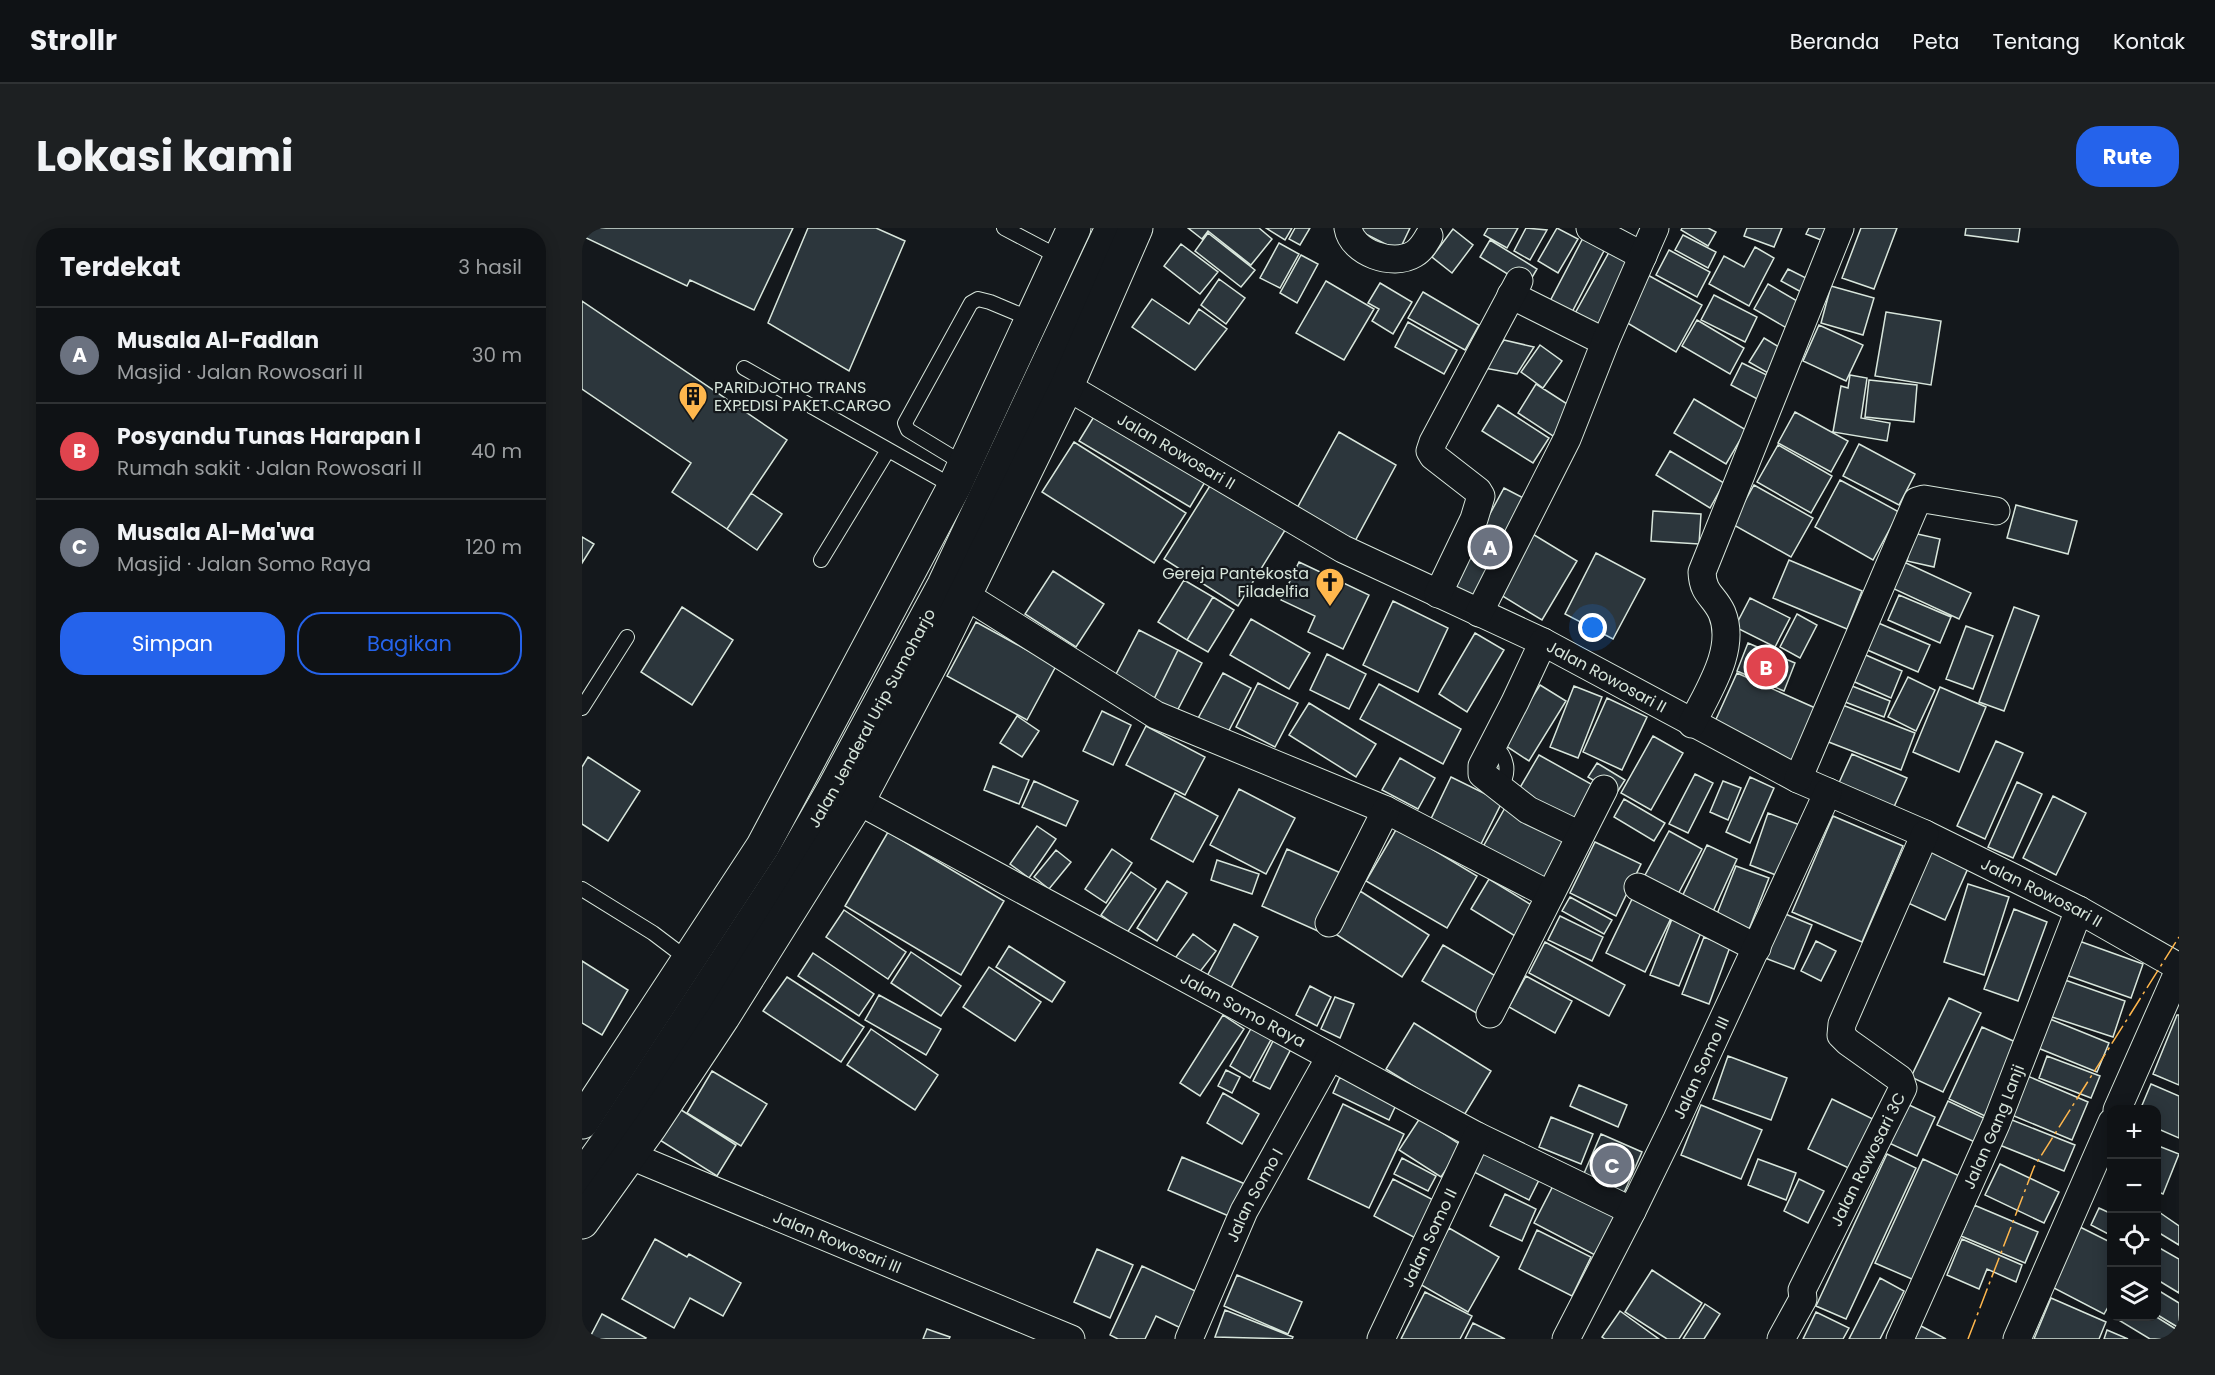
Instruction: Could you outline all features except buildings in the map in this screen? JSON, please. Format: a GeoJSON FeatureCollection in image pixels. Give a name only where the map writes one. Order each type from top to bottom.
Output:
{"type":"FeatureCollection","features":[{"type":"Feature","properties":{"kind":"highway","name":"Jalan Jenderal Urip Sumoharjo"},"geometry":{"type":"LineString","coordinates":[[582,1178],[617,1150],[763,846],[959,476],[1074,228]]}},
{"type":"Feature","properties":{"kind":"highway","name":"Jalan Jenderal Urip Sumoharjo"},"geometry":{"type":"LineString","coordinates":[[582,1122],[702,969],[791,863],[833,790],[1055,379],[1112,228]]}},
{"type":"Feature","properties":{"kind":"highway"},"geometry":{"type":"LineString","coordinates":[[582,1222],[617,1150],[650,1127],[723,1017],[858,801],[933,660],[965,594],[1055,379],[1136,228]]}},
{"type":"Feature","properties":{"kind":"street"},"geometry":{"type":"LineString","coordinates":[[1348,228],[1349,235],[1362,249],[1373,255],[1387,257],[1403,258],[1413,254],[1429,236]]}},
{"type":"Feature","properties":{"kind":"street"},"geometry":{"type":"LineString","coordinates":[[1590,228],[1643,256]]}},
{"type":"Feature","properties":{"kind":"street"},"geometry":{"type":"LineString","coordinates":[[1479,612],[1567,439],[1605,342],[1655,228]]}},
{"type":"Feature","properties":{"kind":"street"},"geometry":{"type":"LineString","coordinates":[[1692,724],[1724,655],[1725,634],[1722,614],[1703,586],[1702,572],[1840,228]]}},
{"type":"Feature","properties":{"kind":"street"},"geometry":{"type":"LineString","coordinates":[[1438,594],[1474,519],[1481,496],[1478,490],[1433,456],[1430,451],[1515,288],[1605,342]]}},
{"type":"Feature","properties":{"kind":"street","name":"Jalan Rowosari II"},"geometry":{"type":"LineString","coordinates":[[1055,379],[1343,549],[1543,642],[1798,779],[1925,834],[2079,910],[2179,968]]}},
{"type":"Feature","properties":{"kind":"street"},"geometry":{"type":"LineString","coordinates":[[1798,779],[1917,501],[1923,499],[1996,511]]}},
{"type":"Feature","properties":{"kind":"street"},"geometry":{"type":"LineString","coordinates":[[965,594],[1156,716],[1386,810],[1550,895]]}},
{"type":"Feature","properties":{"kind":"street"},"geometry":{"type":"LineString","coordinates":[[1543,642],[1515,702],[1492,743],[1482,766],[1482,774],[1528,810],[1580,835]]}},
{"type":"Feature","properties":{"kind":"street"},"geometry":{"type":"LineString","coordinates":[[1490,1014],[1604,789]]}},
{"type":"Feature","properties":{"kind":"street","name":"Jalan Somo III"},"geometry":{"type":"LineString","coordinates":[[1566,1339],[1632,1211],[1828,792]]}},
{"type":"Feature","properties":{"kind":"street","name":"Jalan Somo Raya"},"geometry":{"type":"LineString","coordinates":[[858,801],[1477,1136],[1632,1211]]}},
{"type":"Feature","properties":{"kind":"street"},"geometry":{"type":"LineString","coordinates":[[1329,923],[1386,810]]}},
{"type":"Feature","properties":{"kind":"street","name":"Jalan Rowosari 3C"},"geometry":{"type":"LineString","coordinates":[[1781,1339],[1803,1299],[1802,1290],[1903,1088],[1900,1079],[1841,1035],[1842,1024],[1925,834]]}},
{"type":"Feature","properties":{"kind":"street"},"geometry":{"type":"LineString","coordinates":[[1638,887],[1757,948]]}},
{"type":"Feature","properties":{"kind":"street","name":"Jalan Gang Lanji"},"geometry":{"type":"LineString","coordinates":[[1900,1339],[1996,1124],[2079,910]]}},
{"type":"Feature","properties":{"kind":"street"},"geometry":{"type":"LineString","coordinates":[[2119,1105],[2179,968]]}},
{"type":"Feature","properties":{"kind":"street","name":"Jalan Somo I"},"geometry":{"type":"LineString","coordinates":[[1189,1339],[1244,1211],[1330,1057]]}},
{"type":"Feature","properties":{"kind":"street"},"geometry":{"type":"LineString","coordinates":[[2017,1339],[2107,1133]]}},
{"type":"Feature","properties":{"kind":"street","name":"Jalan Somo II"},"geometry":{"type":"LineString","coordinates":[[1381,1339],[1477,1136]]}},
{"type":"Feature","properties":{"kind":"street","name":"Jalan Rowosari III"},"geometry":{"type":"LineString","coordinates":[[617,1150],[1071,1339]]}},
{"type":"Feature","properties":{"kind":"lane"},"geometry":{"type":"LineString","coordinates":[[1004,228],[1060,258]]}},
{"type":"Feature","properties":{"kind":"lane"},"geometry":{"type":"LineString","coordinates":[[959,476],[908,430],[905,423],[971,303],[978,299],[990,302],[1033,320]]}},
{"type":"Feature","properties":{"kind":"lane"},"geometry":{"type":"LineString","coordinates":[[744,368],[888,450],[959,476]]}},
{"type":"Feature","properties":{"kind":"lane"},"geometry":{"type":"LineString","coordinates":[[821,560],[888,450]]}},
{"type":"Feature","properties":{"kind":"lane"},"geometry":{"type":"LineString","coordinates":[[582,708],[627,637]]}},
{"type":"Feature","properties":{"kind":"lane"},"geometry":{"type":"LineString","coordinates":[[582,889],[653,933],[702,969]]}},
{"type":"Feature","properties":{"kind":"power"},"geometry":{"type":"LineString","coordinates":[[1968,1339],[2034,1167],[2179,937]]}},
{"type":"Feature","properties":{"kind":"place","name":"PARIDJOTHO TRANS EXPEDISI PAKET CARGO"},"geometry":{"type":"Point","coordinates":[693,422]}},
{"type":"Feature","properties":{"kind":"place","name":"Musala Al-Fadlan"},"geometry":{"type":"Point","coordinates":[1490,547]}},
{"type":"Feature","properties":{"kind":"place","name":"Gereja Pantekosta Filadelfia"},"geometry":{"type":"Point","coordinates":[1330,608]}},
{"type":"Feature","properties":{"kind":"place","name":"Posyandu Tunas Harapan I"},"geometry":{"type":"Point","coordinates":[1766,667]}},
{"type":"Feature","properties":{"kind":"place","name":"Musala Al-Ma'wa"},"geometry":{"type":"Point","coordinates":[1612,1165]}}]}
